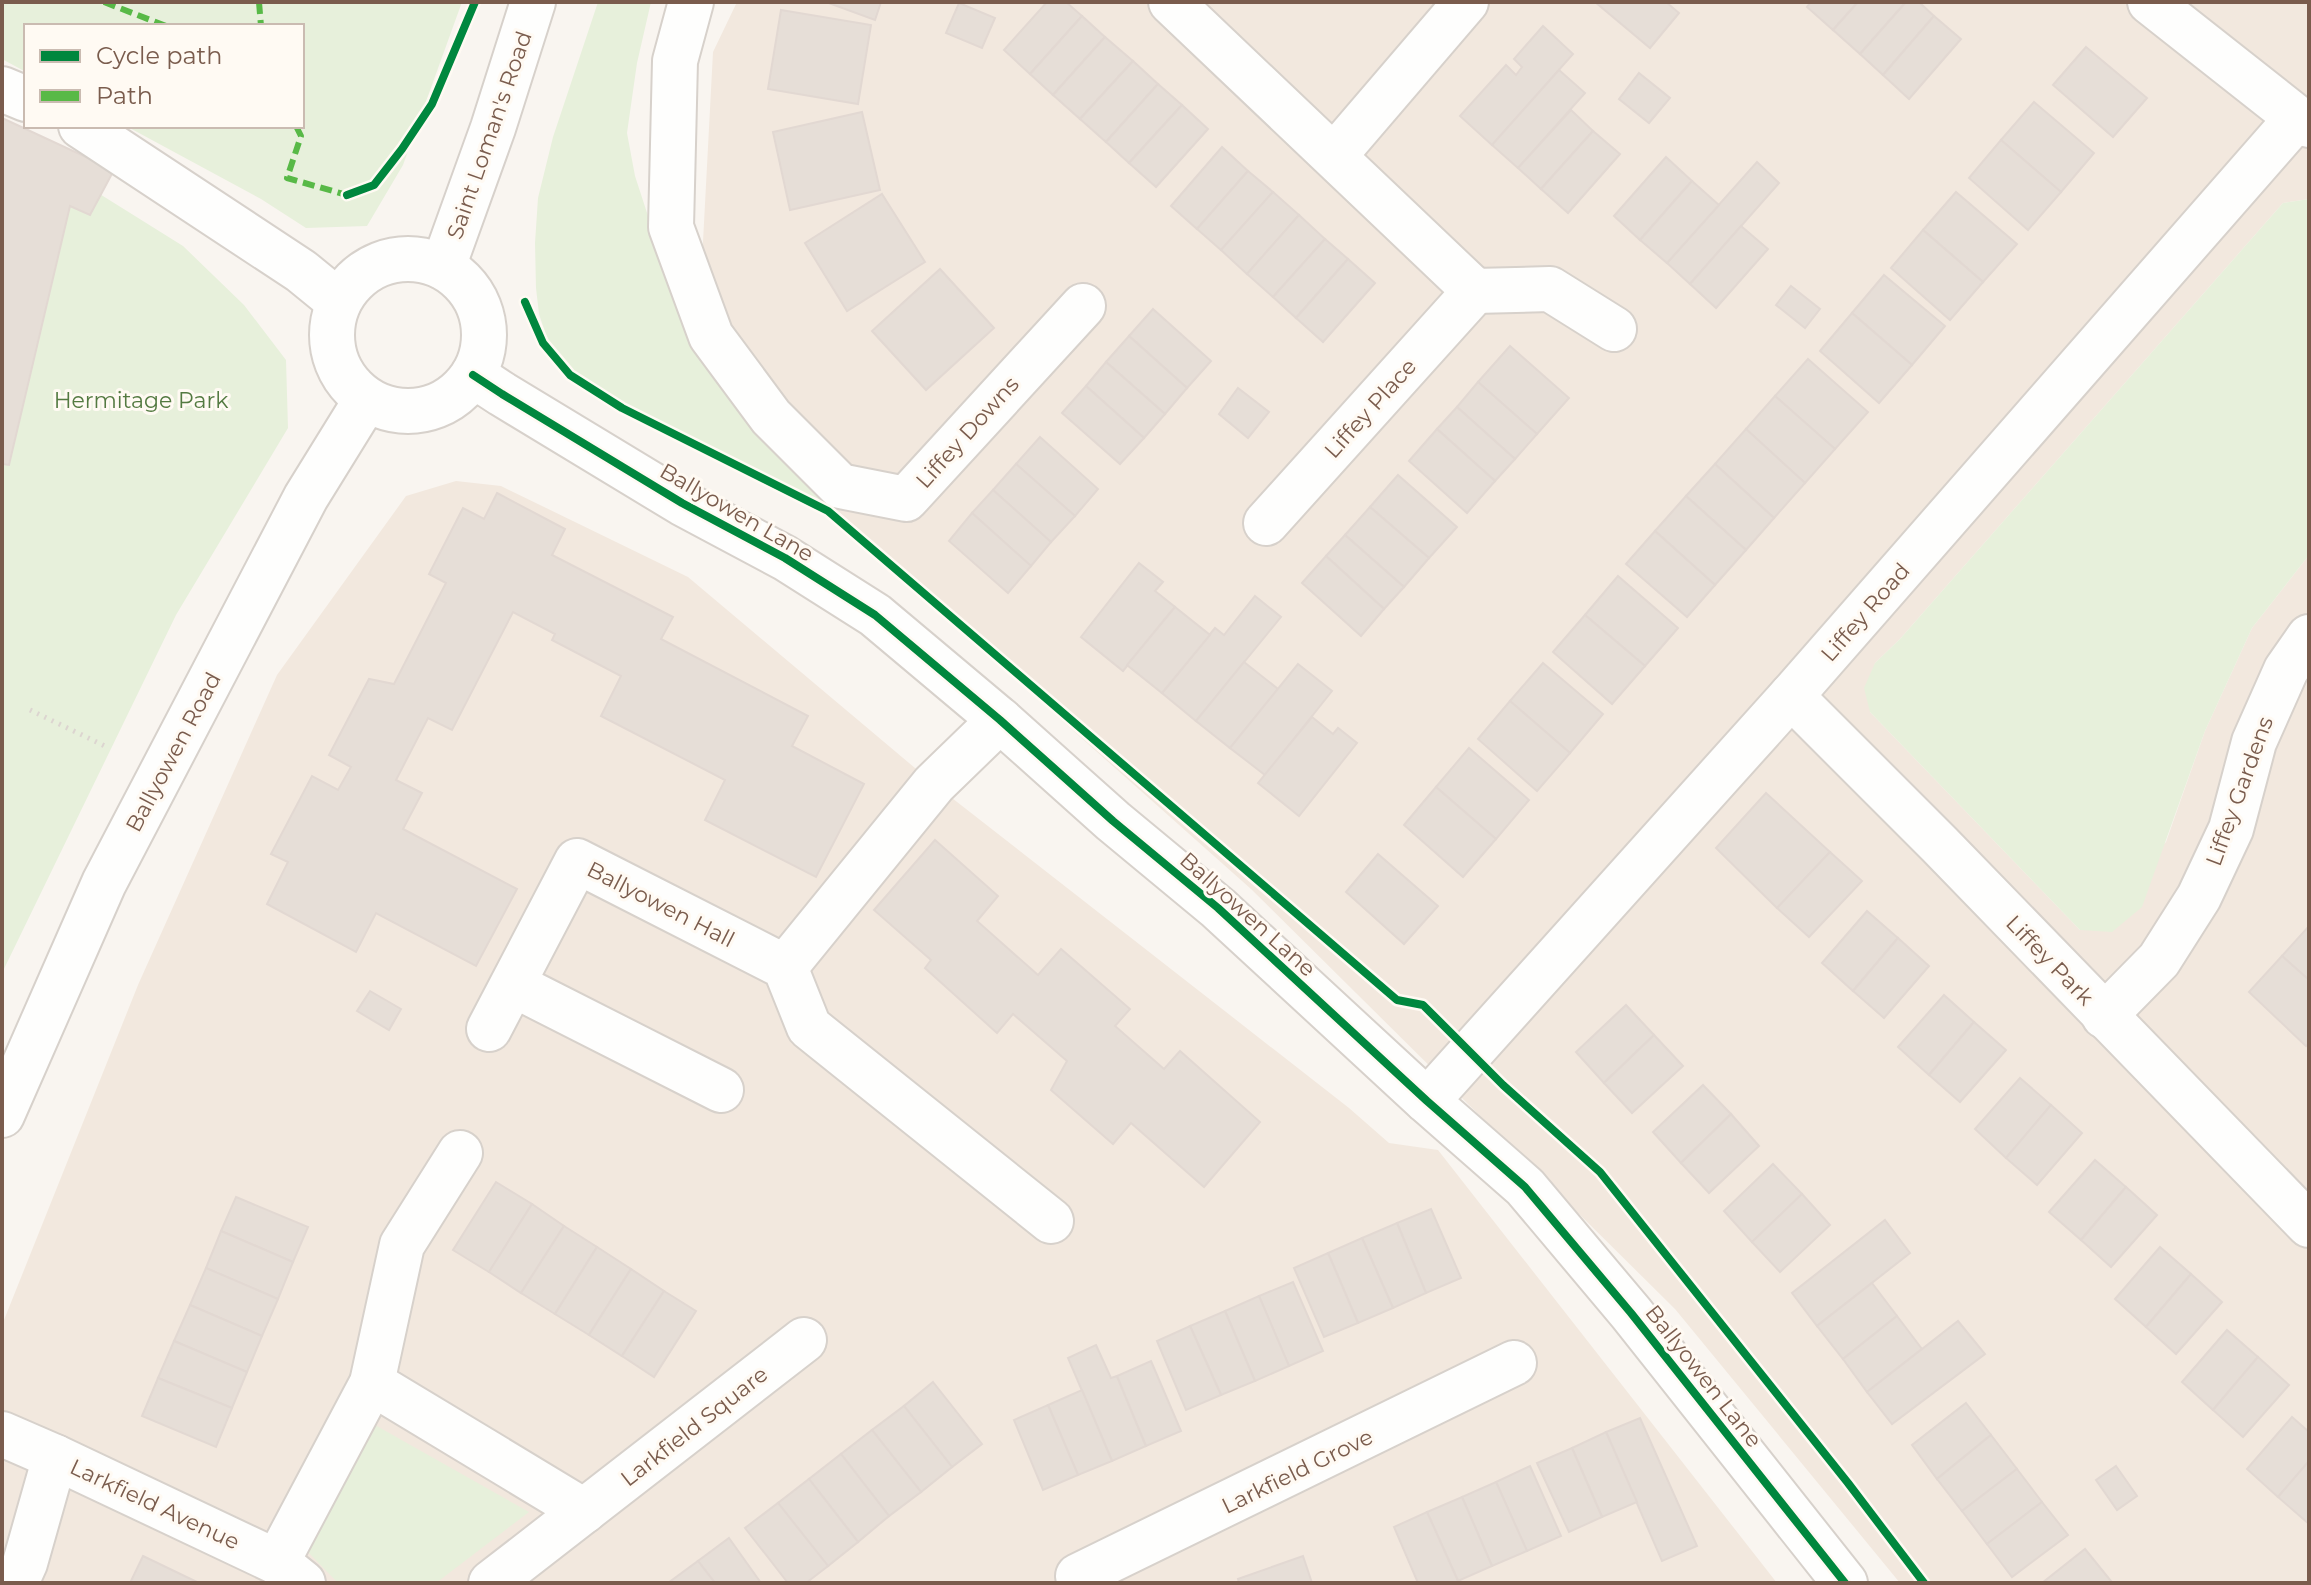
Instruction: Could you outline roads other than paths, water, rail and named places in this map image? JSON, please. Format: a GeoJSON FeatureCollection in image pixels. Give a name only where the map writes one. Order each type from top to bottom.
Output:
{"type":"FeatureCollection","features":[{"type":"Feature","properties":{"kind":"street","name":"Saint Loman's Road"},"geometry":{"type":"LineString","coordinates":[[443,267],[493,128],[533,2]]}},
{"type":"Feature","properties":{"kind":"street","name":"Liffey Downs"},"geometry":{"type":"LineString","coordinates":[[691,2],[675,61],[671,227],[711,336],[771,417],[840,486],[906,499],[1083,306]]}},
{"type":"Feature","properties":{"kind":"street"},"geometry":{"type":"LineString","coordinates":[[1171,2],[1475,291],[1550,289],[1614,329]]}},
{"type":"Feature","properties":{"kind":"street"},"geometry":{"type":"LineString","coordinates":[[1334,156],[1466,2]]}},
{"type":"Feature","properties":{"kind":"street"},"geometry":{"type":"LineString","coordinates":[[2150,2],[2303,122]]}},
{"type":"Feature","properties":{"kind":"street"},"geometry":{"type":"LineString","coordinates":[[2,89],[24,98]]}},
{"type":"Feature","properties":{"kind":"street","name":"Liffey Road"},"geometry":{"type":"LineString","coordinates":[[1427,1101],[2303,122]]}},
{"type":"Feature","properties":{"kind":"street"},"geometry":{"type":"LineString","coordinates":[[84,128],[301,271],[339,302]]}},
{"type":"Feature","properties":{"kind":"street"},"geometry":{"type":"LineString","coordinates":[[420,259],[443,267],[463,282],[477,303],[484,327],[483,352],[473,375],[458,394],[436,406],[413,412],[389,410],[366,400],[349,385],[338,366],[332,345],[332,323],[339,302],[353,282],[372,267],[396,260],[420,259]]}},
{"type":"Feature","properties":{"kind":"street","name":"Liffey Place"},"geometry":{"type":"LineString","coordinates":[[1266,523],[1475,291]]}},
{"type":"Feature","properties":{"kind":"street","name":"Ballyowen Lane"},"geometry":{"type":"LineString","coordinates":[[473,375],[682,503],[785,558],[875,615],[1218,908],[1525,1187],[1631,1313],[1845,1583]]}},
{"type":"Feature","properties":{"kind":"street","name":"Ballyowen Road"},"geometry":{"type":"LineString","coordinates":[[2,1115],[104,883],[306,497],[366,400]]}},
{"type":"Feature","properties":{"kind":"street","name":"Liffey Gardens"},"geometry":{"type":"LineString","coordinates":[[2104,1016],[2159,960],[2199,897],[2231,829],[2254,742],[2286,670],[2309,637]]}},
{"type":"Feature","properties":{"kind":"street","name":"Liffey Park"},"geometry":{"type":"LineString","coordinates":[[1791,696],[2309,1225]]}},
{"type":"Feature","properties":{"kind":"street"},"geometry":{"type":"LineString","coordinates":[[1000,720],[934,784],[785,967],[809,1027],[1051,1221]]}},
{"type":"Feature","properties":{"kind":"street","name":"Ballyowen Hall"},"geometry":{"type":"LineString","coordinates":[[489,1029],[577,861],[785,967]]}},
{"type":"Feature","properties":{"kind":"street"},"geometry":{"type":"LineString","coordinates":[[514,985],[721,1090]]}},
{"type":"Feature","properties":{"kind":"street"},"geometry":{"type":"LineString","coordinates":[[290,1572],[372,1383],[402,1245],[460,1153]]}},
{"type":"Feature","properties":{"kind":"street","name":"Larkfield Square"},"geometry":{"type":"LineString","coordinates":[[491,1583],[804,1340]]}},
{"type":"Feature","properties":{"kind":"street","name":"Larkfield Grove"},"geometry":{"type":"LineString","coordinates":[[1103,1573],[1514,1363]]}},
{"type":"Feature","properties":{"kind":"street"},"geometry":{"type":"LineString","coordinates":[[372,1383],[584,1511]]}},
{"type":"Feature","properties":{"kind":"street","name":"Larkfield Avenue"},"geometry":{"type":"LineString","coordinates":[[2,1434],[290,1572]]}},
{"type":"Feature","properties":{"kind":"street"},"geometry":{"type":"LineString","coordinates":[[16,1583],[25,1563],[55,1457]]}},
{"type":"Feature","properties":{"kind":"park label","name":"Hermitage Park"},"geometry":{"type":"Point","coordinates":[141,400]}}]}
